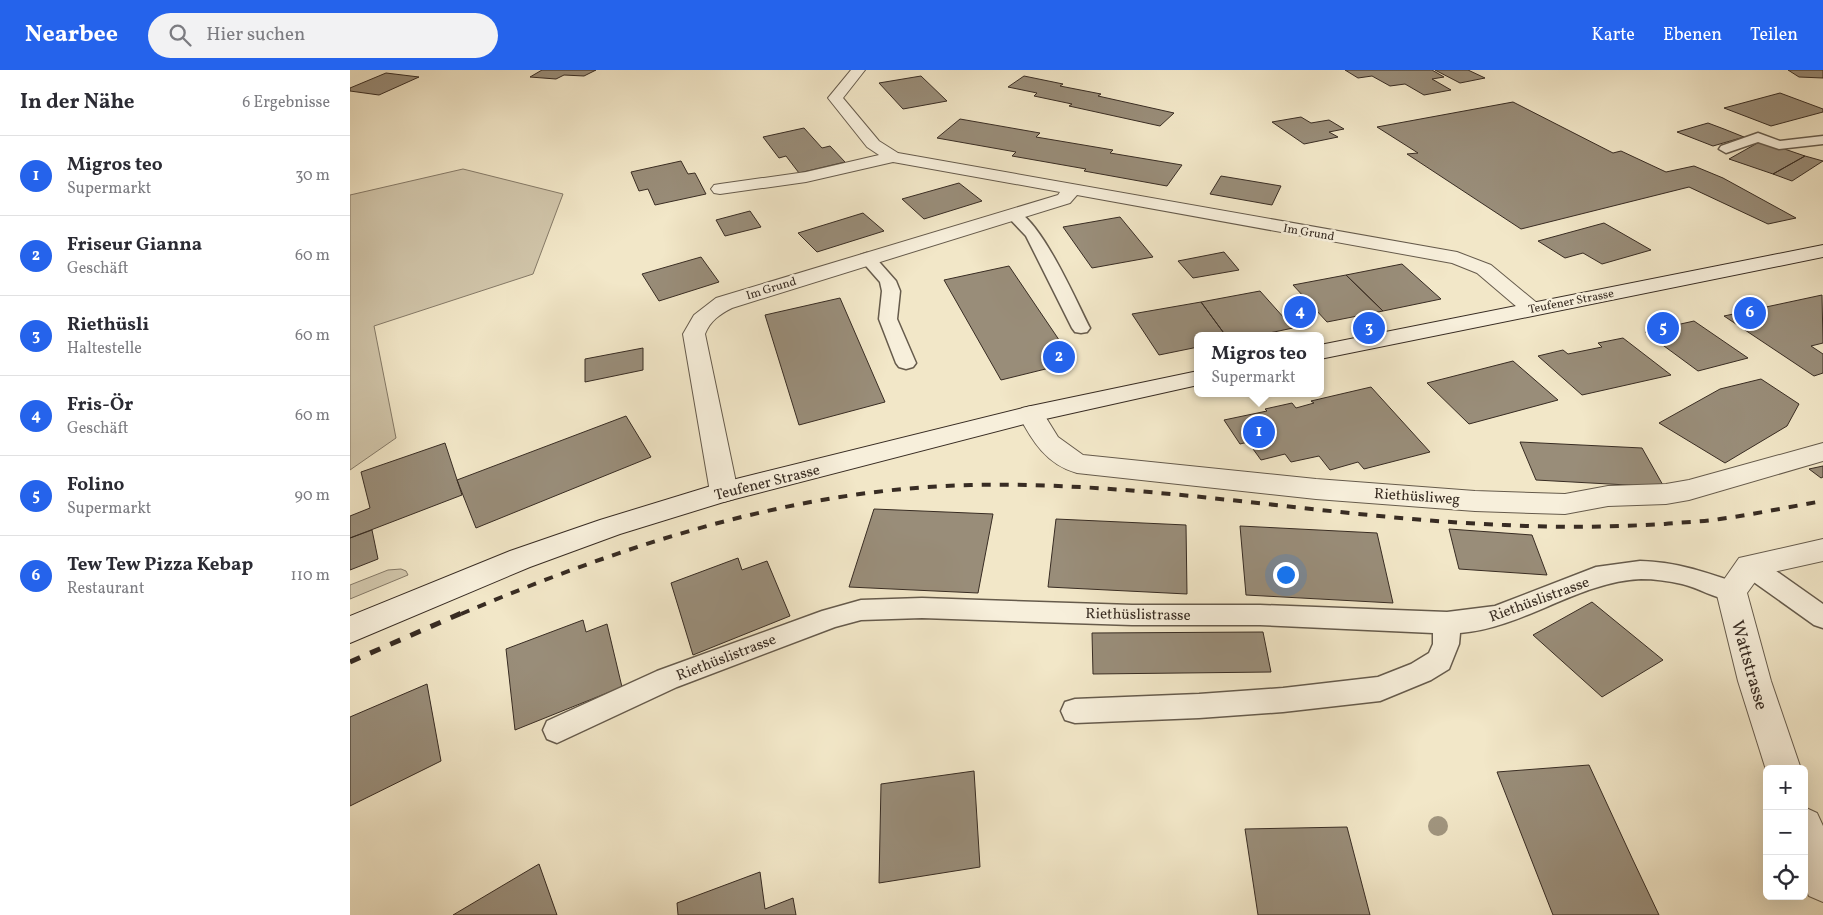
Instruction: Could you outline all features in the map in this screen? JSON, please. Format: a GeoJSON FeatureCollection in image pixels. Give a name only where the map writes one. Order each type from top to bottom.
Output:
{"type":"FeatureCollection","features":[{"type":"Feature","properties":{"kind":"street","name":"Im Grund"},"geometry":{"type":"LineString","coordinates":[[858,70],[835,98],[873,144],[893,157],[1457,258],[1484,269],[1532,308]]}},
{"type":"Feature","properties":{"kind":"street","name":"Im Grund"},"geometry":{"type":"LineString","coordinates":[[720,189],[806,177],[893,157]]}},
{"type":"Feature","properties":{"kind":"street","name":"Im Grund"},"geometry":{"type":"LineString","coordinates":[[724,492],[694,334],[703,317],[724,303],[1064,199],[1072,190]]}},
{"type":"Feature","properties":{"kind":"street","name":"Teufener Strasse"},"geometry":{"type":"LineString","coordinates":[[1324,351],[1532,308],[1772,263],[1823,251]]}},
{"type":"Feature","properties":{"kind":"street","name":"Teufener Strasse"},"geometry":{"type":"LineString","coordinates":[[350,630],[520,559],[610,527],[724,492],[1031,414],[1194,379]]}},
{"type":"Feature","properties":{"kind":"street","name":"Riethüsliweg"},"geometry":{"type":"LineString","coordinates":[[1031,414],[1045,441],[1058,454],[1077,464],[1316,488],[1475,501],[1565,504],[1608,496],[1666,494],[1690,490],[1823,452]]}},
{"type":"Feature","properties":{"kind":"street"},"geometry":{"type":"LineString","coordinates":[[1740,578],[1823,550]]}},
{"type":"Feature","properties":{"kind":"street","name":"Wattstrasse"},"geometry":{"type":"LineString","coordinates":[[1740,578],[1745,653],[1763,712],[1783,765]]}},
{"type":"Feature","properties":{"kind":"street"},"geometry":{"type":"LineString","coordinates":[[1808,838],[1823,882]]}},
{"type":"Feature","properties":{"kind":"lane"},"geometry":{"type":"LineString","coordinates":[[1726,149],[1758,137],[1780,144],[1823,140]]}},
{"type":"Feature","properties":{"kind":"lane"},"geometry":{"type":"LineString","coordinates":[[1014,215],[1033,234],[1081,328]]}},
{"type":"Feature","properties":{"kind":"lane"},"geometry":{"type":"LineString","coordinates":[[867,258],[888,281],[891,291],[888,319],[906,363]]}},
{"type":"Feature","properties":{"kind":"lane","name":"Riethüslistrasse"},"geometry":{"type":"LineString","coordinates":[[557,730],[667,679],[831,618],[861,610],[922,608],[1132,615],[1260,615],[1446,623],[1474,621],[1498,616],[1596,578],[1640,570],[1740,578],[1823,618]]}},
{"type":"Feature","properties":{"kind":"lane"},"geometry":{"type":"LineString","coordinates":[[1074,710],[1255,702],[1380,689],[1421,672],[1439,661],[1446,644],[1446,623]]}},
{"type":"Feature","properties":{"kind":"shaded area"},"geometry":{"type":"Polygon","coordinates":[[[463,169],[563,194],[533,274],[374,326],[396,438],[350,470],[350,195],[463,169]]]}},
{"type":"Feature","properties":{"kind":"shaded area"},"geometry":{"type":"Polygon","coordinates":[[[401,569],[406,571],[408,575],[350,599],[350,585],[388,570],[401,569]]]}},
{"type":"Feature","properties":{"kind":"building"},"geometry":{"type":"Polygon","coordinates":[[[542,70],[596,70],[584,76],[564,75],[556,79],[530,77],[542,70]]]}},
{"type":"Feature","properties":{"kind":"building"},"geometry":{"type":"Polygon","coordinates":[[[1345,70],[1432,70],[1444,77],[1432,79],[1451,90],[1424,95],[1405,84],[1390,86],[1372,76],[1358,78],[1345,70]]]}},
{"type":"Feature","properties":{"kind":"building"},"geometry":{"type":"Polygon","coordinates":[[[1435,70],[1468,70],[1485,78],[1460,83],[1435,70]]]}},
{"type":"Feature","properties":{"kind":"building"},"geometry":{"type":"Polygon","coordinates":[[[1788,70],[1823,70],[1823,78],[1799,77],[1788,70]]]}},
{"type":"Feature","properties":{"kind":"building"},"geometry":{"type":"Polygon","coordinates":[[[386,73],[419,77],[379,95],[350,91],[350,88],[386,73]]]}},
{"type":"Feature","properties":{"kind":"building"},"geometry":{"type":"Polygon","coordinates":[[[921,76],[947,101],[903,109],[879,83],[921,76]]]}},
{"type":"Feature","properties":{"kind":"building"},"geometry":{"type":"Polygon","coordinates":[[[1024,76],[1063,84],[1060,86],[1101,94],[1098,96],[1174,113],[1160,126],[1069,106],[1072,104],[1034,96],[1037,93],[1008,87],[1024,76]]]}},
{"type":"Feature","properties":{"kind":"building"},"geometry":{"type":"Polygon","coordinates":[[[1780,93],[1823,109],[1823,112],[1771,126],[1724,108],[1780,93]]]}},
{"type":"Feature","properties":{"kind":"building"},"geometry":{"type":"Polygon","coordinates":[[[1513,102],[1613,153],[1621,151],[1666,172],[1694,166],[1723,178],[1796,218],[1768,224],[1689,187],[1521,229],[1407,154],[1418,153],[1377,127],[1513,102]]]}},
{"type":"Feature","properties":{"kind":"building"},"geometry":{"type":"Polygon","coordinates":[[[1301,117],[1311,123],[1329,120],[1344,129],[1329,132],[1338,137],[1304,144],[1272,122],[1301,117]]]}},
{"type":"Feature","properties":{"kind":"building"},"geometry":{"type":"Polygon","coordinates":[[[960,119],[1040,133],[1036,137],[1113,150],[1110,153],[1182,165],[1167,186],[1012,156],[1016,152],[937,138],[960,119]]]}},
{"type":"Feature","properties":{"kind":"building"},"geometry":{"type":"Polygon","coordinates":[[[1708,123],[1744,137],[1713,146],[1677,132],[1708,123]]]}},
{"type":"Feature","properties":{"kind":"building"},"geometry":{"type":"Polygon","coordinates":[[[804,128],[822,148],[830,146],[845,162],[799,173],[786,156],[779,158],[763,137],[804,128]]]}},
{"type":"Feature","properties":{"kind":"building"},"geometry":{"type":"Polygon","coordinates":[[[1761,141],[1805,156],[1773,174],[1729,159],[1761,141]]]}},
{"type":"Feature","properties":{"kind":"building"},"geometry":{"type":"Polygon","coordinates":[[[1805,156],[1823,161],[1792,181],[1773,174],[1805,156]]]}},
{"type":"Feature","properties":{"kind":"building"},"geometry":{"type":"Polygon","coordinates":[[[681,161],[688,174],[695,173],[706,194],[655,205],[648,189],[639,191],[631,172],[681,161]]]}},
{"type":"Feature","properties":{"kind":"building"},"geometry":{"type":"Polygon","coordinates":[[[1221,176],[1281,186],[1272,205],[1210,194],[1221,176]]]}},
{"type":"Feature","properties":{"kind":"building"},"geometry":{"type":"Polygon","coordinates":[[[959,183],[982,201],[924,219],[902,199],[959,183]]]}},
{"type":"Feature","properties":{"kind":"building"},"geometry":{"type":"Polygon","coordinates":[[[750,211],[761,227],[725,236],[716,220],[750,211]]]}},
{"type":"Feature","properties":{"kind":"building"},"geometry":{"type":"Polygon","coordinates":[[[863,213],[884,231],[817,252],[798,233],[863,213]]]}},
{"type":"Feature","properties":{"kind":"building"},"geometry":{"type":"Polygon","coordinates":[[[1120,217],[1153,257],[1092,268],[1063,227],[1120,217]]]}},
{"type":"Feature","properties":{"kind":"building"},"geometry":{"type":"Polygon","coordinates":[[[1604,223],[1651,250],[1602,264],[1583,253],[1565,258],[1538,241],[1604,223]]]}},
{"type":"Feature","properties":{"kind":"building"},"geometry":{"type":"Polygon","coordinates":[[[1224,252],[1239,270],[1193,278],[1178,261],[1224,252]]]}},
{"type":"Feature","properties":{"kind":"building"},"geometry":{"type":"Polygon","coordinates":[[[701,257],[719,282],[659,301],[642,274],[701,257]]]}},
{"type":"Feature","properties":{"kind":"building"},"geometry":{"type":"Polygon","coordinates":[[[1402,264],[1441,299],[1383,311],[1346,275],[1402,264]]]}},
{"type":"Feature","properties":{"kind":"building"},"geometry":{"type":"Polygon","coordinates":[[[1009,266],[1074,362],[1001,380],[944,280],[1009,266]]]}},
{"type":"Feature","properties":{"kind":"building"},"geometry":{"type":"Polygon","coordinates":[[[1346,275],[1383,311],[1327,322],[1293,285],[1346,275]]]}},
{"type":"Feature","properties":{"kind":"building"},"geometry":{"type":"Polygon","coordinates":[[[1260,291],[1293,328],[1274,332],[1223,332],[1201,302],[1260,291]]]}},
{"type":"Feature","properties":{"kind":"building"},"geometry":{"type":"Polygon","coordinates":[[[1822,295],[1823,343],[1811,346],[1823,354],[1823,373],[1814,376],[1724,316],[1822,295]]]}},
{"type":"Feature","properties":{"kind":"building"},"geometry":{"type":"Polygon","coordinates":[[[840,298],[885,402],[799,425],[765,315],[840,298]]]}},
{"type":"Feature","properties":{"kind":"building"},"geometry":{"type":"Polygon","coordinates":[[[1201,302],[1223,332],[1194,332],[1194,348],[1159,355],[1132,314],[1201,302]]]}},
{"type":"Feature","properties":{"kind":"building"},"geometry":{"type":"Polygon","coordinates":[[[1694,321],[1748,358],[1698,371],[1645,332],[1694,321]]]}},
{"type":"Feature","properties":{"kind":"building"},"geometry":{"type":"Polygon","coordinates":[[[1623,338],[1671,375],[1582,395],[1538,356],[1563,350],[1568,354],[1602,347],[1598,343],[1623,338]]]}},
{"type":"Feature","properties":{"kind":"building"},"geometry":{"type":"Polygon","coordinates":[[[643,348],[643,370],[585,382],[585,359],[643,348]]]}},
{"type":"Feature","properties":{"kind":"building"},"geometry":{"type":"Polygon","coordinates":[[[1513,361],[1558,400],[1469,424],[1427,383],[1513,361]]]}},
{"type":"Feature","properties":{"kind":"building"},"geometry":{"type":"Polygon","coordinates":[[[1761,379],[1799,404],[1787,426],[1725,463],[1659,423],[1720,389],[1761,379]]]}},
{"type":"Feature","properties":{"kind":"building"},"geometry":{"type":"Polygon","coordinates":[[[1371,387],[1430,452],[1364,469],[1358,462],[1330,470],[1319,456],[1291,462],[1285,454],[1261,460],[1248,442],[1240,444],[1224,420],[1267,411],[1265,409],[1292,403],[1296,408],[1314,403],[1311,401],[1371,387]]]}},
{"type":"Feature","properties":{"kind":"building"},"geometry":{"type":"Polygon","coordinates":[[[626,416],[651,457],[476,528],[457,480],[626,416]]]}},
{"type":"Feature","properties":{"kind":"building"},"geometry":{"type":"Polygon","coordinates":[[[1520,442],[1642,448],[1664,487],[1536,480],[1520,442]]]}},
{"type":"Feature","properties":{"kind":"building"},"geometry":{"type":"Polygon","coordinates":[[[445,443],[462,495],[350,538],[350,516],[370,508],[361,472],[445,443]]]}},
{"type":"Feature","properties":{"kind":"building"},"geometry":{"type":"Polygon","coordinates":[[[1823,466],[1823,477],[1821,478],[1809,469],[1823,466]]]}},
{"type":"Feature","properties":{"kind":"building"},"geometry":{"type":"Polygon","coordinates":[[[874,509],[993,514],[978,593],[849,587],[874,509]]]}},
{"type":"Feature","properties":{"kind":"building"},"geometry":{"type":"Polygon","coordinates":[[[1056,519],[1186,525],[1187,594],[1048,587],[1056,519]]]}},
{"type":"Feature","properties":{"kind":"building"},"geometry":{"type":"Polygon","coordinates":[[[1240,526],[1377,533],[1393,603],[1246,595],[1240,526]]]}},
{"type":"Feature","properties":{"kind":"building"},"geometry":{"type":"Polygon","coordinates":[[[1449,529],[1532,535],[1547,575],[1459,569],[1449,529]]]}},
{"type":"Feature","properties":{"kind":"building"},"geometry":{"type":"Polygon","coordinates":[[[372,530],[378,559],[350,570],[350,538],[372,530]]]}},
{"type":"Feature","properties":{"kind":"building"},"geometry":{"type":"Polygon","coordinates":[[[738,558],[742,570],[767,561],[790,616],[693,655],[671,583],[738,558]]]}},
{"type":"Feature","properties":{"kind":"building"},"geometry":{"type":"Polygon","coordinates":[[[1592,602],[1663,660],[1602,697],[1533,635],[1592,602]]]}},
{"type":"Feature","properties":{"kind":"building"},"geometry":{"type":"Polygon","coordinates":[[[583,620],[586,632],[607,624],[622,687],[515,730],[506,649],[583,620]]]}},
{"type":"Feature","properties":{"kind":"building"},"geometry":{"type":"Polygon","coordinates":[[[1263,632],[1271,672],[1093,674],[1092,633],[1263,632]]]}},
{"type":"Feature","properties":{"kind":"building"},"geometry":{"type":"Polygon","coordinates":[[[427,684],[441,761],[350,806],[350,717],[427,684]]]}},
{"type":"Feature","properties":{"kind":"building"},"geometry":{"type":"Polygon","coordinates":[[[1589,765],[1659,915],[1553,915],[1497,772],[1589,765]]]}},
{"type":"Feature","properties":{"kind":"building"},"geometry":{"type":"Polygon","coordinates":[[[974,771],[980,867],[879,883],[881,784],[974,771]]]}},
{"type":"Feature","properties":{"kind":"building"},"geometry":{"type":"Polygon","coordinates":[[[1347,827],[1370,915],[1258,915],[1245,829],[1347,827]]]}},
{"type":"Feature","properties":{"kind":"building"},"geometry":{"type":"Polygon","coordinates":[[[539,864],[557,915],[453,915],[539,864]]]}},
{"type":"Feature","properties":{"kind":"building"},"geometry":{"type":"Polygon","coordinates":[[[760,872],[765,909],[793,898],[796,915],[678,915],[677,903],[760,872]]]}},
{"type":"Feature","properties":{"kind":"railway"},"geometry":{"type":"LineString","coordinates":[[461,614],[584,565],[710,525],[774,509],[839,497],[905,489],[971,485],[1038,485],[1171,494],[1438,521],[1545,527],[1625,526],[1706,521],[1823,501]]}},
{"type":"Feature","properties":{"kind":"railway"},"geometry":{"type":"LineString","coordinates":[[350,662],[464,612]]}},
{"type":"Feature","properties":{"kind":"place","name":"Fris-Ör"},"geometry":{"type":"Point","coordinates":[1300,312]}},
{"type":"Feature","properties":{"kind":"place","name":"Tew Tew Pizza Kebap"},"geometry":{"type":"Point","coordinates":[1750,313]}},
{"type":"Feature","properties":{"kind":"place","name":"Riethüsli"},"geometry":{"type":"Point","coordinates":[1369,328]}},
{"type":"Feature","properties":{"kind":"place","name":"Folino"},"geometry":{"type":"Point","coordinates":[1663,328]}},
{"type":"Feature","properties":{"kind":"place","name":"Friseur Gianna"},"geometry":{"type":"Point","coordinates":[1059,357]}},
{"type":"Feature","properties":{"kind":"place","name":"Migros teo"},"geometry":{"type":"Point","coordinates":[1259,432]}}]}
